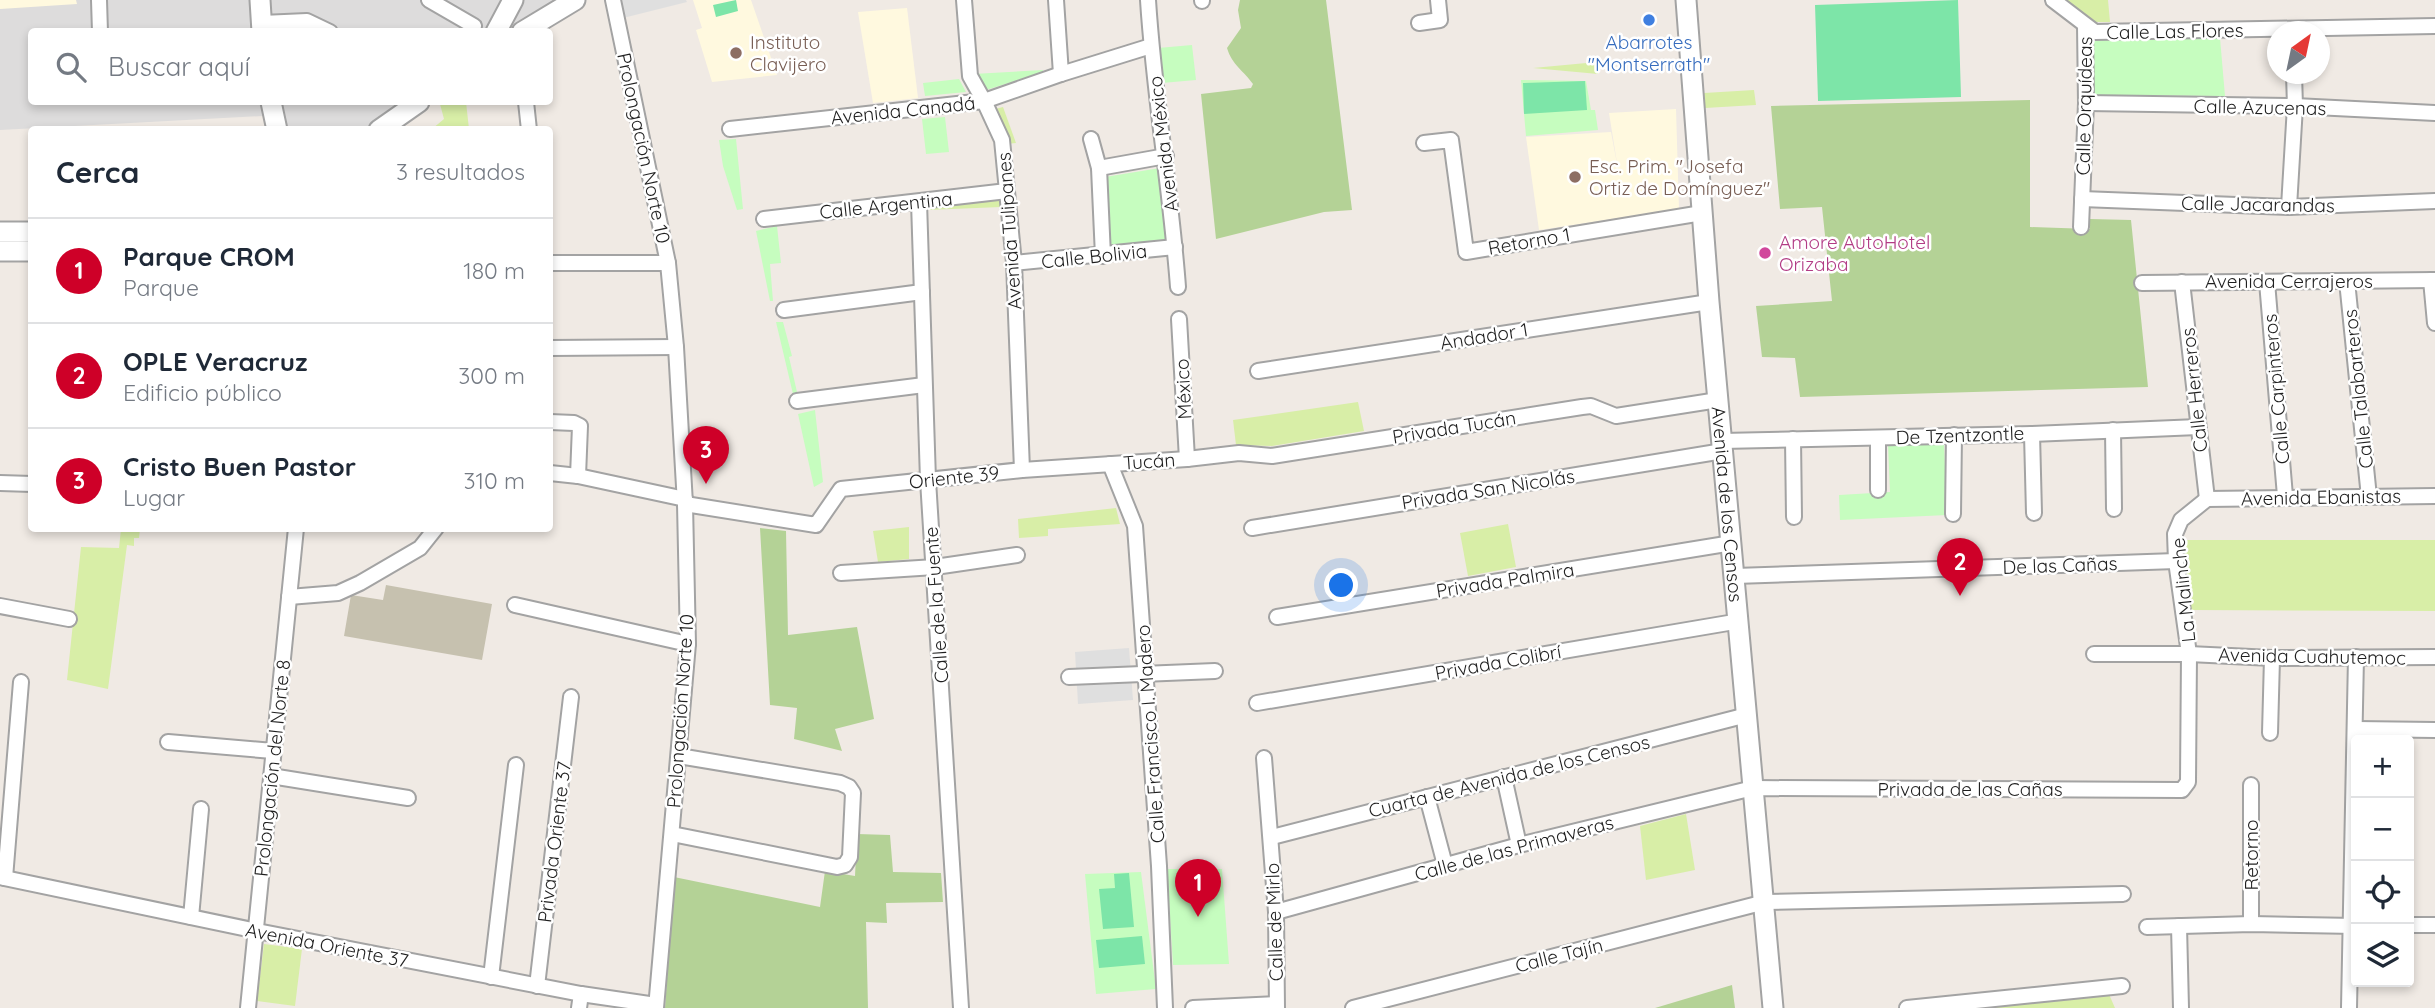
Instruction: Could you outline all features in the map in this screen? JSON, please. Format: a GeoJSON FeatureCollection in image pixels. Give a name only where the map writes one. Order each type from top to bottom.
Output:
{"type":"FeatureCollection","features":[{"type":"Feature","properties":{"kind":"street"},"geometry":{"type":"LineString","coordinates":[[99,0],[100,28]]}},
{"type":"Feature","properties":{"kind":"street"},"geometry":{"type":"LineString","coordinates":[[260,0],[262,27],[307,21],[322,28]]}},
{"type":"Feature","properties":{"kind":"street"},"geometry":{"type":"LineString","coordinates":[[429,0],[474,26]]}},
{"type":"Feature","properties":{"kind":"street"},"geometry":{"type":"LineString","coordinates":[[498,28],[513,0]]}},
{"type":"Feature","properties":{"kind":"street"},"geometry":{"type":"LineString","coordinates":[[529,28],[575,0]]}},
{"type":"Feature","properties":{"kind":"street","name":"Prolongación Norte 10"},"geometry":{"type":"LineString","coordinates":[[613,0],[668,263],[685,501],[688,644],[656,1006]]}},
{"type":"Feature","properties":{"kind":"street","name":"Avenida Tulipanes"},"geometry":{"type":"LineString","coordinates":[[964,0],[970,76],[1002,141],[1014,263],[1022,470]]}},
{"type":"Feature","properties":{"kind":"street"},"geometry":{"type":"LineString","coordinates":[[1056,0],[1061,74]]}},
{"type":"Feature","properties":{"kind":"street","name":"Avenida México"},"geometry":{"type":"LineString","coordinates":[[1148,0],[1178,287]]}},
{"type":"Feature","properties":{"kind":"street"},"geometry":{"type":"LineString","coordinates":[[1419,23],[1440,20],[1438,0]]}},
{"type":"Feature","properties":{"kind":"street","name":"Avenida de los Censos"},"geometry":{"type":"LineString","coordinates":[[1686,0],[1709,302],[1773,1008]]}},
{"type":"Feature","properties":{"kind":"street","name":"Calle Orquídeas"},"geometry":{"type":"LineString","coordinates":[[2053,0],[2085,26],[2086,103],[2081,227]]}},
{"type":"Feature","properties":{"kind":"street","name":"Calle Las Flores"},"geometry":{"type":"LineString","coordinates":[[2085,26],[2095,32],[2267,30]]}},
{"type":"Feature","properties":{"kind":"street","name":"Calle Las Flores"},"geometry":{"type":"LineString","coordinates":[[2330,29],[2435,26]]}},
{"type":"Feature","properties":{"kind":"street","name":"Avenida Canadá"},"geometry":{"type":"LineString","coordinates":[[730,129],[984,101],[1151,46]]}},
{"type":"Feature","properties":{"kind":"street"},"geometry":{"type":"LineString","coordinates":[[2289,207],[2294,84]]}},
{"type":"Feature","properties":{"kind":"street","name":"Calle Azucenas"},"geometry":{"type":"LineString","coordinates":[[2086,103],[2295,106],[2435,113]]}},
{"type":"Feature","properties":{"kind":"street"},"geometry":{"type":"LineString","coordinates":[[272,105],[276,126]]}},
{"type":"Feature","properties":{"kind":"street"},"geometry":{"type":"LineString","coordinates":[[385,126],[415,105]]}},
{"type":"Feature","properties":{"kind":"street"},"geometry":{"type":"LineString","coordinates":[[526,105],[529,126]]}},
{"type":"Feature","properties":{"kind":"street"},"geometry":{"type":"LineString","coordinates":[[1091,139],[1099,168],[1103,256]]}},
{"type":"Feature","properties":{"kind":"street","name":"Retorno 1"},"geometry":{"type":"LineString","coordinates":[[1424,143],[1451,140],[1466,252],[1702,213]]}},
{"type":"Feature","properties":{"kind":"street"},"geometry":{"type":"LineString","coordinates":[[1099,168],[1166,156]]}},
{"type":"Feature","properties":{"kind":"street","name":"Calle Argentina"},"geometry":{"type":"LineString","coordinates":[[764,219],[1007,191]]}},
{"type":"Feature","properties":{"kind":"street","name":"Calle Jacarandas"},"geometry":{"type":"LineString","coordinates":[[2082,199],[2289,207],[2435,201]]}},
{"type":"Feature","properties":{"kind":"street","name":"Calle de la Fuente"},"geometry":{"type":"LineString","coordinates":[[919,202],[928,480],[961,1008]]}},
{"type":"Feature","properties":{"kind":"street"},"geometry":{"type":"LineString","coordinates":[[0,232],[28,232]]}},
{"type":"Feature","properties":{"kind":"street","name":"Calle Bolivia"},"geometry":{"type":"LineString","coordinates":[[1014,263],[1175,247]]}},
{"type":"Feature","properties":{"kind":"street"},"geometry":{"type":"LineString","coordinates":[[0,251],[28,251]]}},
{"type":"Feature","properties":{"kind":"street"},"geometry":{"type":"LineString","coordinates":[[553,263],[668,263]]}},
{"type":"Feature","properties":{"kind":"street"},"geometry":{"type":"LineString","coordinates":[[2433,280],[2435,323]]}},
{"type":"Feature","properties":{"kind":"street","name":"Avenida Cerrajeros"},"geometry":{"type":"LineString","coordinates":[[2142,283],[2433,280]]}},
{"type":"Feature","properties":{"kind":"street","name":"Calle Talabarteros"},"geometry":{"type":"LineString","coordinates":[[2347,281],[2369,497]]}},
{"type":"Feature","properties":{"kind":"street","name":"Calle Herreros"},"geometry":{"type":"LineString","coordinates":[[2182,282],[2207,499]]}},
{"type":"Feature","properties":{"kind":"street","name":"Calle Carpinteros"},"geometry":{"type":"LineString","coordinates":[[2267,282],[2285,496]]}},
{"type":"Feature","properties":{"kind":"street"},"geometry":{"type":"LineString","coordinates":[[783,310],[922,292]]}},
{"type":"Feature","properties":{"kind":"street","name":"Andador 1"},"geometry":{"type":"LineString","coordinates":[[1258,371],[1709,302]]}},
{"type":"Feature","properties":{"kind":"street","name":"México"},"geometry":{"type":"LineString","coordinates":[[1179,319],[1187,459]]}},
{"type":"Feature","properties":{"kind":"street"},"geometry":{"type":"LineString","coordinates":[[553,348],[676,347]]}},
{"type":"Feature","properties":{"kind":"street"},"geometry":{"type":"LineString","coordinates":[[797,401],[924,385]]}},
{"type":"Feature","properties":{"kind":"street","name":"Privada Tucán"},"geometry":{"type":"LineString","coordinates":[[1187,459],[1239,453],[1272,456],[1582,407],[1591,406],[1616,416],[1718,400]]}},
{"type":"Feature","properties":{"kind":"street"},"geometry":{"type":"LineString","coordinates":[[553,422],[574,423],[580,426],[578,475]]}},
{"type":"Feature","properties":{"kind":"street","name":"De Tzentzontle"},"geometry":{"type":"LineString","coordinates":[[1722,446],[1793,439],[2198,427]]}},
{"type":"Feature","properties":{"kind":"street"},"geometry":{"type":"LineString","coordinates":[[2113,430],[2114,509]]}},
{"type":"Feature","properties":{"kind":"street"},"geometry":{"type":"LineString","coordinates":[[2032,433],[2034,513]]}},
{"type":"Feature","properties":{"kind":"street"},"geometry":{"type":"LineString","coordinates":[[1953,514],[1954,435]]}},
{"type":"Feature","properties":{"kind":"street"},"geometry":{"type":"LineString","coordinates":[[1878,438],[1878,490]]}},
{"type":"Feature","properties":{"kind":"street"},"geometry":{"type":"LineString","coordinates":[[1793,439],[1794,517]]}},
{"type":"Feature","properties":{"kind":"street","name":"Privada San Nicolás"},"geometry":{"type":"LineString","coordinates":[[1252,528],[1722,446]]}},
{"type":"Feature","properties":{"kind":"street","name":"Tucán"},"geometry":{"type":"LineString","coordinates":[[1110,464],[1187,459]]}},
{"type":"Feature","properties":{"kind":"street","name":"Oriente 39"},"geometry":{"type":"LineString","coordinates":[[685,501],[816,525],[841,489],[1022,470],[1110,464]]}},
{"type":"Feature","properties":{"kind":"street","name":"Calle Francisco I. Madero"},"geometry":{"type":"LineString","coordinates":[[1110,464],[1135,526],[1159,866],[1165,1008]]}},
{"type":"Feature","properties":{"kind":"street"},"geometry":{"type":"LineString","coordinates":[[553,473],[578,475],[685,501]]}},
{"type":"Feature","properties":{"kind":"street"},"geometry":{"type":"LineString","coordinates":[[0,483],[28,484]]}},
{"type":"Feature","properties":{"kind":"street","name":"Avenida Ebanistas"},"geometry":{"type":"LineString","coordinates":[[2207,499],[2435,496]]}},
{"type":"Feature","properties":{"kind":"street","name":"La Malinche"},"geometry":{"type":"LineString","coordinates":[[2186,786],[2189,653],[2176,561],[2175,534],[2180,520],[2207,499]]}},
{"type":"Feature","properties":{"kind":"street","name":"Prolongación del Norte 8"},"geometry":{"type":"LineString","coordinates":[[248,1008],[296,532]]}},
{"type":"Feature","properties":{"kind":"street"},"geometry":{"type":"LineString","coordinates":[[289,597],[338,593],[420,548],[433,532]]}},
{"type":"Feature","properties":{"kind":"street","name":"Privada Palmira"},"geometry":{"type":"LineString","coordinates":[[1277,617],[1732,543]]}},
{"type":"Feature","properties":{"kind":"street"},"geometry":{"type":"LineString","coordinates":[[841,573],[934,566],[1017,555]]}},
{"type":"Feature","properties":{"kind":"street","name":"De las Cañas"},"geometry":{"type":"LineString","coordinates":[[1735,576],[2176,561]]}},
{"type":"Feature","properties":{"kind":"street"},"geometry":{"type":"LineString","coordinates":[[0,606],[69,618]]}},
{"type":"Feature","properties":{"kind":"street"},"geometry":{"type":"LineString","coordinates":[[514,606],[688,644]]}},
{"type":"Feature","properties":{"kind":"street","name":"Privada Colibrí"},"geometry":{"type":"LineString","coordinates":[[1257,703],[1740,621]]}},
{"type":"Feature","properties":{"kind":"street","name":"Avenida Cuahutemoc"},"geometry":{"type":"LineString","coordinates":[[2094,654],[2189,653],[2272,658],[2435,657]]}},
{"type":"Feature","properties":{"kind":"street"},"geometry":{"type":"LineString","coordinates":[[2354,924],[2356,657]]}},
{"type":"Feature","properties":{"kind":"street"},"geometry":{"type":"LineString","coordinates":[[2270,733],[2272,658]]}},
{"type":"Feature","properties":{"kind":"street"},"geometry":{"type":"LineString","coordinates":[[1069,677],[1215,671]]}},
{"type":"Feature","properties":{"kind":"street"},"geometry":{"type":"LineString","coordinates":[[2,877],[21,682]]}},
{"type":"Feature","properties":{"kind":"street","name":"Privada Oriente 37"},"geometry":{"type":"LineString","coordinates":[[537,986],[571,697]]}},
{"type":"Feature","properties":{"kind":"street","name":"Cuarta de Avenida de los Censos"},"geometry":{"type":"LineString","coordinates":[[1272,837],[1747,715]]}},
{"type":"Feature","properties":{"kind":"street"},"geometry":{"type":"LineString","coordinates":[[2356,729],[2435,730]]}},
{"type":"Feature","properties":{"kind":"street"},"geometry":{"type":"LineString","coordinates":[[168,742],[273,751]]}},
{"type":"Feature","properties":{"kind":"street"},"geometry":{"type":"LineString","coordinates":[[672,834],[837,867],[845,865],[850,858],[853,793],[849,787],[840,783],[679,756]]}},
{"type":"Feature","properties":{"kind":"street","name":"Calle de Mirlo"},"geometry":{"type":"LineString","coordinates":[[1264,758],[1276,912],[1276,1006]]}},
{"type":"Feature","properties":{"kind":"street"},"geometry":{"type":"LineString","coordinates":[[491,977],[516,765]]}},
{"type":"Feature","properties":{"kind":"street"},"geometry":{"type":"LineString","coordinates":[[271,776],[408,798]]}},
{"type":"Feature","properties":{"kind":"street"},"geometry":{"type":"LineString","coordinates":[[1504,777],[1520,845]]}},
{"type":"Feature","properties":{"kind":"street","name":"Retorno"},"geometry":{"type":"LineString","coordinates":[[2251,785],[2251,924]]}},
{"type":"Feature","properties":{"kind":"street","name":"Privada de las Cañas"},"geometry":{"type":"LineString","coordinates":[[1752,788],[2182,790],[2186,786]]}},
{"type":"Feature","properties":{"kind":"street","name":"Calle de las Primaveras"},"geometry":{"type":"LineString","coordinates":[[1276,912],[1520,845],[1752,788]]}},
{"type":"Feature","properties":{"kind":"street"},"geometry":{"type":"LineString","coordinates":[[1427,797],[1446,865]]}},
{"type":"Feature","properties":{"kind":"street"},"geometry":{"type":"LineString","coordinates":[[191,917],[201,809]]}},
{"type":"Feature","properties":{"kind":"street","name":"Avenida Oriente 37"},"geometry":{"type":"LineString","coordinates":[[2,877],[537,986],[580,1001],[656,1006]]}},
{"type":"Feature","properties":{"kind":"street","name":"Calle Tajín"},"geometry":{"type":"LineString","coordinates":[[1353,1008],[1765,902],[2123,894]]}},
{"type":"Feature","properties":{"kind":"street"},"geometry":{"type":"LineString","coordinates":[[2147,927],[2251,924],[2351,926]]}},
{"type":"Feature","properties":{"kind":"street"},"geometry":{"type":"LineString","coordinates":[[2414,925],[2435,925]]}},
{"type":"Feature","properties":{"kind":"street"},"geometry":{"type":"LineString","coordinates":[[2179,926],[2181,1008]]}},
{"type":"Feature","properties":{"kind":"street"},"geometry":{"type":"LineString","coordinates":[[2349,1008],[2351,975]]}},
{"type":"Feature","properties":{"kind":"street"},"geometry":{"type":"LineString","coordinates":[[1907,1008],[2122,986]]}},
{"type":"Feature","properties":{"kind":"street"},"geometry":{"type":"LineString","coordinates":[[1193,1008],[1276,1006]]}},
{"type":"Feature","properties":{"kind":"shaded area"},"geometry":{"type":"Polygon","coordinates":[[[0,0],[255,0],[257,28],[28,28],[28,105],[262,105],[263,116],[28,126],[28,129],[0,130],[0,0]]]}},
{"type":"Feature","properties":{"kind":"shaded area"},"geometry":{"type":"Polygon","coordinates":[[[0,0],[76,0],[77,4],[0,9],[0,0]]]}},
{"type":"Feature","properties":{"kind":"shaded area"},"geometry":{"type":"Polygon","coordinates":[[[260,0],[560,0],[517,28],[262,28],[260,0]]]}},
{"type":"Feature","properties":{"kind":"shaded area"},"geometry":{"type":"Polygon","coordinates":[[[620,0],[686,0],[687,2],[623,18],[620,0]]]}},
{"type":"Feature","properties":{"kind":"shaded area","name":"Instituto Clavijero"},"geometry":{"type":"Polygon","coordinates":[[[693,0],[751,0],[777,75],[712,82],[696,30],[702,28],[693,0]]]}},
{"type":"Feature","properties":{"kind":"shaded area"},"geometry":{"type":"Polygon","coordinates":[[[907,8],[918,98],[873,103],[858,12],[907,8]]]}},
{"type":"Feature","properties":{"kind":"shaded area"},"geometry":{"type":"Polygon","coordinates":[[[272,105],[397,105],[370,126],[276,126],[272,105]]]}},
{"type":"Feature","properties":{"kind":"shaded area"},"geometry":{"type":"Polygon","coordinates":[[[1676,109],[1679,209],[1539,230],[1526,137],[1611,132],[1618,169],[1609,113],[1676,109]]]}},
{"type":"Feature","properties":{"kind":"shaded area"},"geometry":{"type":"Polygon","coordinates":[[[386,585],[492,604],[482,660],[344,636],[351,595],[383,600],[386,585]]]}},
{"type":"Feature","properties":{"kind":"shaded area"},"geometry":{"type":"Polygon","coordinates":[[[1129,648],[1133,700],[1078,704],[1075,652],[1129,648]]]}},
{"type":"Feature","properties":{"kind":"green space"},"geometry":{"type":"Polygon","coordinates":[[[736,0],[738,11],[716,17],[713,5],[736,0]]]}},
{"type":"Feature","properties":{"kind":"green space"},"geometry":{"type":"Polygon","coordinates":[[[1240,0],[1326,0],[1352,210],[1324,212],[1216,239],[1201,94],[1251,88],[1253,84],[1235,63],[1227,48],[1241,28],[1238,10],[1240,0]]]}},
{"type":"Feature","properties":{"kind":"green space"},"geometry":{"type":"Polygon","coordinates":[[[1958,0],[1961,97],[1818,101],[1815,5],[1958,0]]]}},
{"type":"Feature","properties":{"kind":"green space"},"geometry":{"type":"Polygon","coordinates":[[[2062,0],[2108,0],[2110,22],[2092,22],[2062,0]]]}},
{"type":"Feature","properties":{"kind":"green space"},"geometry":{"type":"Polygon","coordinates":[[[2089,37],[2220,38],[2225,96],[2091,95],[2089,37]]]}},
{"type":"Feature","properties":{"kind":"green space"},"geometry":{"type":"Polygon","coordinates":[[[1192,45],[1196,80],[1162,83],[1158,48],[1192,45]]]}},
{"type":"Feature","properties":{"kind":"green space"},"geometry":{"type":"Polygon","coordinates":[[[1597,62],[1598,74],[1533,68],[1597,62]]]}},
{"type":"Feature","properties":{"kind":"green space"},"geometry":{"type":"Polygon","coordinates":[[[1043,70],[983,91],[973,74],[1043,70]]]}},
{"type":"Feature","properties":{"kind":"green space"},"geometry":{"type":"Polygon","coordinates":[[[959,79],[966,92],[925,96],[923,83],[959,79]]]}},
{"type":"Feature","properties":{"kind":"green space"},"geometry":{"type":"Polygon","coordinates":[[[1521,80],[1586,81],[1598,130],[1526,136],[1521,80]]]}},
{"type":"Feature","properties":{"kind":"green space"},"geometry":{"type":"Polygon","coordinates":[[[1585,81],[1587,110],[1524,114],[1523,83],[1585,81]]]}},
{"type":"Feature","properties":{"kind":"green space"},"geometry":{"type":"Polygon","coordinates":[[[1754,90],[1756,105],[1705,108],[1704,93],[1754,90]]]}},
{"type":"Feature","properties":{"kind":"green space"},"geometry":{"type":"Polygon","coordinates":[[[2030,100],[2030,227],[2090,229],[2090,219],[2131,220],[2148,387],[1800,397],[1795,358],[1762,357],[1756,306],[1832,301],[1822,207],[1780,209],[1771,106],[2030,100]]]}},
{"type":"Feature","properties":{"kind":"green space"},"geometry":{"type":"Polygon","coordinates":[[[440,105],[466,105],[469,126],[436,126],[444,119],[440,105]]]}},
{"type":"Feature","properties":{"kind":"green space"},"geometry":{"type":"Polygon","coordinates":[[[1003,107],[1016,143],[1006,144],[991,110],[1003,107]]]}},
{"type":"Feature","properties":{"kind":"green space"},"geometry":{"type":"Polygon","coordinates":[[[945,117],[949,152],[926,154],[922,119],[945,117]]]}},
{"type":"Feature","properties":{"kind":"green space"},"geometry":{"type":"Polygon","coordinates":[[[736,139],[743,209],[737,210],[723,166],[719,140],[736,139]]]}},
{"type":"Feature","properties":{"kind":"green space"},"geometry":{"type":"Polygon","coordinates":[[[1160,168],[1169,239],[1111,246],[1105,177],[1160,168]]]}},
{"type":"Feature","properties":{"kind":"green space"},"geometry":{"type":"Polygon","coordinates":[[[999,199],[1001,207],[926,208],[999,199]]]}},
{"type":"Feature","properties":{"kind":"green space"},"geometry":{"type":"Polygon","coordinates":[[[777,226],[781,263],[770,264],[773,301],[770,301],[756,231],[777,226]]]}},
{"type":"Feature","properties":{"kind":"green space"},"geometry":{"type":"Polygon","coordinates":[[[776,322],[783,322],[792,356],[789,357],[797,392],[793,394],[776,322]]]}},
{"type":"Feature","properties":{"kind":"green space"},"geometry":{"type":"Polygon","coordinates":[[[1358,402],[1364,431],[1272,446],[1236,445],[1233,420],[1358,402]]]}},
{"type":"Feature","properties":{"kind":"green space"},"geometry":{"type":"Polygon","coordinates":[[[815,410],[823,482],[814,487],[798,414],[815,410]]]}},
{"type":"Feature","properties":{"kind":"green space"},"geometry":{"type":"Polygon","coordinates":[[[1944,442],[1947,515],[1840,520],[1839,495],[1890,492],[1888,444],[1944,442]]]}},
{"type":"Feature","properties":{"kind":"green space"},"geometry":{"type":"Polygon","coordinates":[[[1116,508],[1120,524],[1048,529],[1048,536],[1019,538],[1018,519],[1116,508]]]}},
{"type":"Feature","properties":{"kind":"green space"},"geometry":{"type":"Polygon","coordinates":[[[1508,524],[1516,567],[1468,576],[1460,533],[1508,524]]]}},
{"type":"Feature","properties":{"kind":"green space"},"geometry":{"type":"Polygon","coordinates":[[[909,527],[909,559],[878,562],[873,531],[909,527]]]}},
{"type":"Feature","properties":{"kind":"green space"},"geometry":{"type":"Polygon","coordinates":[[[760,528],[786,531],[788,635],[857,627],[874,719],[835,729],[842,751],[794,739],[797,708],[770,705],[760,528]]]}},
{"type":"Feature","properties":{"kind":"green space"},"geometry":{"type":"Polygon","coordinates":[[[121,532],[140,532],[139,538],[134,538],[134,546],[127,545],[108,689],[67,680],[81,547],[119,548],[121,532]]]}},
{"type":"Feature","properties":{"kind":"green space"},"geometry":{"type":"Polygon","coordinates":[[[2182,540],[2435,540],[2435,611],[2190,610],[2182,540]]]}},
{"type":"Feature","properties":{"kind":"green space"},"geometry":{"type":"Polygon","coordinates":[[[1686,814],[1695,870],[1646,880],[1640,826],[1686,814]]]}},
{"type":"Feature","properties":{"kind":"green space"},"geometry":{"type":"Polygon","coordinates":[[[857,834],[890,835],[893,872],[941,873],[943,902],[886,903],[887,923],[866,922],[868,1008],[665,1008],[674,877],[820,907],[825,871],[855,876],[857,834]]]}},
{"type":"Feature","properties":{"kind":"green space"},"geometry":{"type":"Polygon","coordinates":[[[1167,869],[1222,869],[1229,964],[1173,965],[1167,869]]]}},
{"type":"Feature","properties":{"kind":"green space"},"geometry":{"type":"Polygon","coordinates":[[[1141,872],[1156,989],[1096,994],[1085,874],[1141,872]]]}},
{"type":"Feature","properties":{"kind":"green space"},"geometry":{"type":"Polygon","coordinates":[[[1129,873],[1134,927],[1103,929],[1099,889],[1115,888],[1114,874],[1129,873]]]}},
{"type":"Feature","properties":{"kind":"green space"},"geometry":{"type":"Polygon","coordinates":[[[1142,936],[1145,964],[1099,968],[1096,940],[1142,936]]]}},
{"type":"Feature","properties":{"kind":"green space"},"geometry":{"type":"Polygon","coordinates":[[[264,944],[302,949],[295,1006],[257,1001],[264,944]]]}},
{"type":"Feature","properties":{"kind":"green space"},"geometry":{"type":"Polygon","coordinates":[[[1732,985],[1735,1008],[1655,1008],[1732,985]]]}},
{"type":"Feature","properties":{"kind":"green space"},"geometry":{"type":"Polygon","coordinates":[[[2108,992],[2115,1008],[1955,1008],[2108,992]]]}},
{"type":"Feature","properties":{"kind":"place","name":"Abarrotes \"Montserrath\""},"geometry":{"type":"Point","coordinates":[1649,20]}},
{"type":"Feature","properties":{"kind":"place","name":"Instituto Clavijero"},"geometry":{"type":"Point","coordinates":[736,53]}},
{"type":"Feature","properties":{"kind":"place","name":"Esc. Prim. \"Josefa Ortiz de Domínguez\""},"geometry":{"type":"Point","coordinates":[1575,177]}},
{"type":"Feature","properties":{"kind":"place","name":"Amore AutoHotel Orizaba"},"geometry":{"type":"Point","coordinates":[1765,253]}},
{"type":"Feature","properties":{"kind":"place","name":"Cristo Buen Pastor"},"geometry":{"type":"Point","coordinates":[706,484]}},
{"type":"Feature","properties":{"kind":"place","name":"OPLE Veracruz"},"geometry":{"type":"Point","coordinates":[1960,596]}},
{"type":"Feature","properties":{"kind":"place","name":"Parque CROM"},"geometry":{"type":"Point","coordinates":[1198,917]}}]}
